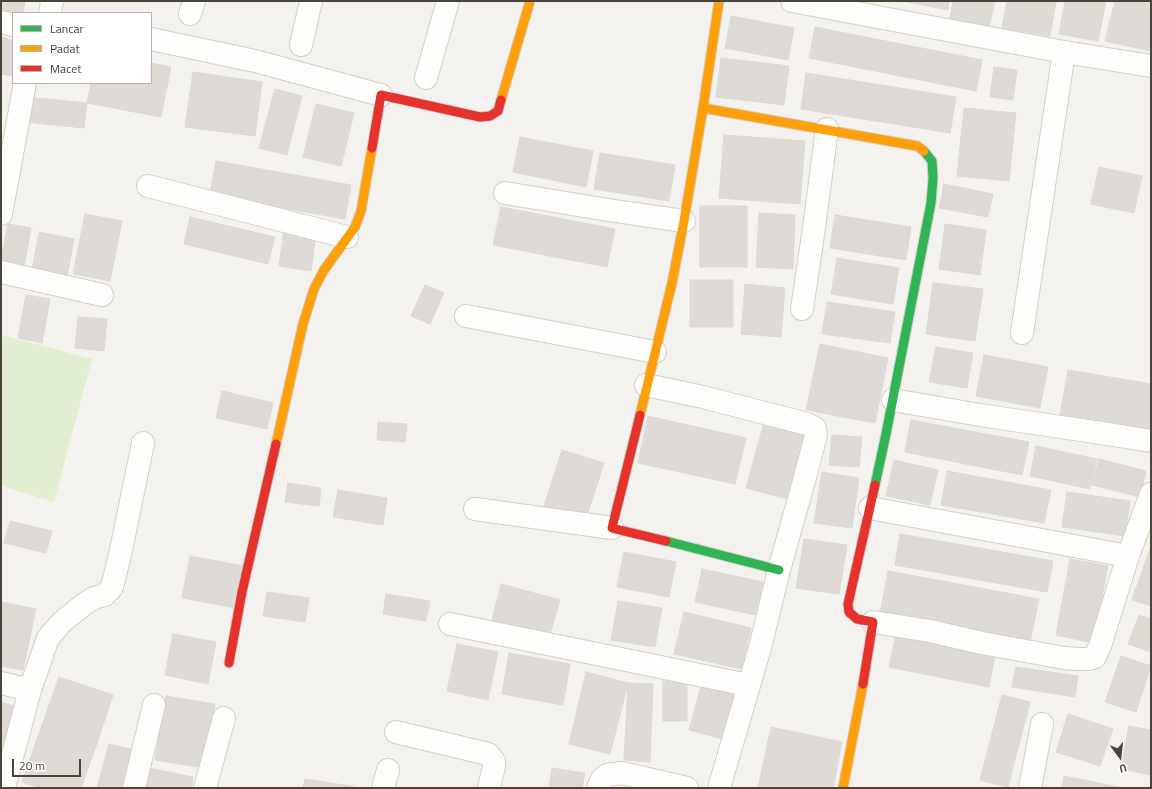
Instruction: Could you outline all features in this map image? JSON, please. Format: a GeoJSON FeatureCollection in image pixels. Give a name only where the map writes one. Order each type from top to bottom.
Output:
{"type":"FeatureCollection","features":[{"type":"Feature","properties":{"kind":"street"},"geometry":{"type":"LineString","coordinates":[[50,12],[52,1]]}},
{"type":"Feature","properties":{"kind":"street"},"geometry":{"type":"LineString","coordinates":[[301,45],[311,1]]}},
{"type":"Feature","properties":{"kind":"street"},"geometry":{"type":"LineString","coordinates":[[426,78],[448,1]]}},
{"type":"Feature","properties":{"kind":"street"},"geometry":{"type":"LineString","coordinates":[[152,38],[255,61],[381,95],[480,117],[490,116],[498,111],[530,1]]}},
{"type":"Feature","properties":{"kind":"street"},"geometry":{"type":"LineString","coordinates":[[612,528],[655,352],[684,221],[720,1]]}},
{"type":"Feature","properties":{"kind":"street"},"geometry":{"type":"LineString","coordinates":[[792,1],[1064,52],[1151,66]]}},
{"type":"Feature","properties":{"kind":"street"},"geometry":{"type":"LineString","coordinates":[[1,22],[12,25]]}},
{"type":"Feature","properties":{"kind":"street"},"geometry":{"type":"LineString","coordinates":[[1022,332],[1064,52]]}},
{"type":"Feature","properties":{"kind":"street"},"geometry":{"type":"LineString","coordinates":[[1,214],[25,84]]}},
{"type":"Feature","properties":{"kind":"street"},"geometry":{"type":"LineString","coordinates":[[229,663],[242,592],[303,324],[314,289],[334,255],[355,227],[360,211],[381,95]]}},
{"type":"Feature","properties":{"kind":"street"},"geometry":{"type":"LineString","coordinates":[[703,108],[917,146],[926,152],[932,161],[933,178],[931,203],[893,400],[848,604],[849,612],[857,619],[930,631],[1034,653],[1064,658],[1089,659],[1095,656],[1100,646],[1128,556],[1151,494]]}},
{"type":"Feature","properties":{"kind":"street"},"geometry":{"type":"LineString","coordinates":[[802,309],[827,129]]}},
{"type":"Feature","properties":{"kind":"street"},"geometry":{"type":"LineString","coordinates":[[148,186],[347,237]]}},
{"type":"Feature","properties":{"kind":"street"},"geometry":{"type":"LineString","coordinates":[[505,193],[684,221]]}},
{"type":"Feature","properties":{"kind":"street"},"geometry":{"type":"LineString","coordinates":[[1,272],[102,295]]}},
{"type":"Feature","properties":{"kind":"street"},"geometry":{"type":"LineString","coordinates":[[466,316],[655,352]]}},
{"type":"Feature","properties":{"kind":"street"},"geometry":{"type":"LineString","coordinates":[[646,385],[703,397],[807,424],[815,428],[816,435],[779,570],[760,648],[719,788]]}},
{"type":"Feature","properties":{"kind":"street"},"geometry":{"type":"LineString","coordinates":[[893,400],[1151,441]]}},
{"type":"Feature","properties":{"kind":"street"},"geometry":{"type":"LineString","coordinates":[[4,788],[30,690],[48,638],[62,622],[83,605],[94,598],[105,595],[112,587],[143,442]]}},
{"type":"Feature","properties":{"kind":"street"},"geometry":{"type":"LineString","coordinates":[[870,508],[1128,556]]}},
{"type":"Feature","properties":{"kind":"street"},"geometry":{"type":"LineString","coordinates":[[475,509],[612,528],[779,570]]}},
{"type":"Feature","properties":{"kind":"street"},"geometry":{"type":"LineString","coordinates":[[843,788],[873,622]]}},
{"type":"Feature","properties":{"kind":"street"},"geometry":{"type":"LineString","coordinates":[[450,624],[748,686]]}},
{"type":"Feature","properties":{"kind":"street"},"geometry":{"type":"LineString","coordinates":[[1,683],[30,690]]}},
{"type":"Feature","properties":{"kind":"street"},"geometry":{"type":"LineString","coordinates":[[134,788],[154,705]]}},
{"type":"Feature","properties":{"kind":"street"},"geometry":{"type":"LineString","coordinates":[[205,788],[224,718]]}},
{"type":"Feature","properties":{"kind":"street"},"geometry":{"type":"LineString","coordinates":[[1030,788],[1042,724]]}},
{"type":"Feature","properties":{"kind":"street"},"geometry":{"type":"LineString","coordinates":[[396,732],[488,754],[494,761],[489,788]]}},
{"type":"Feature","properties":{"kind":"street"},"geometry":{"type":"LineString","coordinates":[[598,788],[602,779],[608,775],[622,773],[687,788]]}},
{"type":"Feature","properties":{"kind":"green space"},"geometry":{"type":"Polygon","coordinates":[[[1,335],[92,359],[54,502],[2,486],[1,489],[1,335]]]}},
{"type":"Feature","properties":{"kind":"building"},"geometry":{"type":"Polygon","coordinates":[[[1,1],[25,1],[23,12],[12,12],[12,18],[1,16],[1,1]]]}},
{"type":"Feature","properties":{"kind":"building"},"geometry":{"type":"Polygon","coordinates":[[[902,1],[949,1],[948,10],[902,1]]]}},
{"type":"Feature","properties":{"kind":"building"},"geometry":{"type":"Polygon","coordinates":[[[953,1],[995,1],[989,27],[950,18],[953,1]]]}},
{"type":"Feature","properties":{"kind":"building"},"geometry":{"type":"Polygon","coordinates":[[[1007,1],[1056,1],[1050,36],[1002,28],[1007,1]]]}},
{"type":"Feature","properties":{"kind":"building"},"geometry":{"type":"Polygon","coordinates":[[[1065,1],[1106,1],[1098,41],[1059,34],[1065,1]]]}},
{"type":"Feature","properties":{"kind":"building"},"geometry":{"type":"Polygon","coordinates":[[[1115,1],[1151,1],[1151,51],[1105,41],[1115,1]]]}},
{"type":"Feature","properties":{"kind":"building"},"geometry":{"type":"Polygon","coordinates":[[[731,16],[794,28],[788,60],[725,48],[731,16]]]}},
{"type":"Feature","properties":{"kind":"building"},"geometry":{"type":"Polygon","coordinates":[[[815,27],[982,60],[976,91],[809,58],[815,27]]]}},
{"type":"Feature","properties":{"kind":"building"},"geometry":{"type":"Polygon","coordinates":[[[1,37],[12,40],[12,76],[1,74],[1,37]]]}},
{"type":"Feature","properties":{"kind":"building"},"geometry":{"type":"Polygon","coordinates":[[[721,58],[789,66],[784,105],[716,97],[721,58]]]}},
{"type":"Feature","properties":{"kind":"building"},"geometry":{"type":"Polygon","coordinates":[[[152,63],[171,67],[161,117],[87,103],[91,84],[152,84],[152,63]]]}},
{"type":"Feature","properties":{"kind":"building"},"geometry":{"type":"Polygon","coordinates":[[[994,67],[1017,70],[1013,100],[990,97],[994,67]]]}},
{"type":"Feature","properties":{"kind":"building"},"geometry":{"type":"Polygon","coordinates":[[[193,72],[262,82],[255,136],[185,127],[193,72]]]}},
{"type":"Feature","properties":{"kind":"building"},"geometry":{"type":"Polygon","coordinates":[[[806,73],[956,97],[950,133],[801,109],[806,73]]]}},
{"type":"Feature","properties":{"kind":"building"},"geometry":{"type":"Polygon","coordinates":[[[275,89],[302,96],[287,155],[259,148],[275,89]]]}},
{"type":"Feature","properties":{"kind":"building"},"geometry":{"type":"Polygon","coordinates":[[[28,97],[87,103],[84,128],[25,122],[28,97]]]}},
{"type":"Feature","properties":{"kind":"building"},"geometry":{"type":"Polygon","coordinates":[[[316,104],[354,113],[341,166],[303,157],[316,104]]]}},
{"type":"Feature","properties":{"kind":"building"},"geometry":{"type":"Polygon","coordinates":[[[964,108],[1016,113],[1009,181],[957,176],[964,108]]]}},
{"type":"Feature","properties":{"kind":"building"},"geometry":{"type":"Polygon","coordinates":[[[724,135],[805,141],[800,204],[719,198],[724,135]]]}},
{"type":"Feature","properties":{"kind":"building"},"geometry":{"type":"Polygon","coordinates":[[[520,137],[593,151],[586,187],[513,172],[520,137]]]}},
{"type":"Feature","properties":{"kind":"building"},"geometry":{"type":"Polygon","coordinates":[[[600,153],[675,165],[669,201],[594,189],[600,153]]]}},
{"type":"Feature","properties":{"kind":"building"},"geometry":{"type":"Polygon","coordinates":[[[216,161],[351,185],[345,219],[210,195],[216,161]]]}},
{"type":"Feature","properties":{"kind":"building"},"geometry":{"type":"Polygon","coordinates":[[[1099,167],[1142,176],[1134,213],[1091,204],[1099,167]]]}},
{"type":"Feature","properties":{"kind":"building"},"geometry":{"type":"Polygon","coordinates":[[[944,184],[993,194],[988,217],[939,208],[944,184]]]}},
{"type":"Feature","properties":{"kind":"building"},"geometry":{"type":"Polygon","coordinates":[[[700,206],[747,206],[747,267],[700,267],[700,206]]]}},
{"type":"Feature","properties":{"kind":"building"},"geometry":{"type":"Polygon","coordinates":[[[501,207],[615,229],[607,267],[493,245],[501,207]]]}},
{"type":"Feature","properties":{"kind":"building"},"geometry":{"type":"Polygon","coordinates":[[[759,213],[795,215],[793,269],[756,267],[759,213]]]}},
{"type":"Feature","properties":{"kind":"building"},"geometry":{"type":"Polygon","coordinates":[[[85,214],[122,221],[110,281],[73,274],[85,214]]]}},
{"type":"Feature","properties":{"kind":"building"},"geometry":{"type":"Polygon","coordinates":[[[835,215],[911,227],[906,260],[830,248],[835,215]]]}},
{"type":"Feature","properties":{"kind":"building"},"geometry":{"type":"Polygon","coordinates":[[[190,217],[275,237],[268,264],[184,244],[190,217]]]}},
{"type":"Feature","properties":{"kind":"building"},"geometry":{"type":"Polygon","coordinates":[[[8,224],[31,228],[23,272],[1,268],[1,260],[8,224]]]}},
{"type":"Feature","properties":{"kind":"building"},"geometry":{"type":"Polygon","coordinates":[[[945,224],[986,230],[980,275],[939,269],[945,224]]]}},
{"type":"Feature","properties":{"kind":"building"},"geometry":{"type":"Polygon","coordinates":[[[284,230],[316,234],[311,271],[279,266],[284,230]]]}},
{"type":"Feature","properties":{"kind":"building"},"geometry":{"type":"Polygon","coordinates":[[[39,232],[74,239],[67,277],[32,270],[39,232]]]}},
{"type":"Feature","properties":{"kind":"building"},"geometry":{"type":"Polygon","coordinates":[[[837,258],[899,268],[893,304],[831,294],[837,258]]]}},
{"type":"Feature","properties":{"kind":"building"},"geometry":{"type":"Polygon","coordinates":[[[690,280],[733,280],[733,327],[690,327],[690,280]]]}},
{"type":"Feature","properties":{"kind":"building"},"geometry":{"type":"Polygon","coordinates":[[[933,283],[983,289],[975,341],[926,334],[933,283]]]}},
{"type":"Feature","properties":{"kind":"building"},"geometry":{"type":"Polygon","coordinates":[[[745,284],[785,288],[781,337],[741,334],[745,284]]]}},
{"type":"Feature","properties":{"kind":"building"},"geometry":{"type":"Polygon","coordinates":[[[425,285],[444,293],[430,324],[411,316],[425,285]]]}},
{"type":"Feature","properties":{"kind":"building"},"geometry":{"type":"Polygon","coordinates":[[[26,295],[50,299],[42,343],[18,338],[26,295]]]}},
{"type":"Feature","properties":{"kind":"building"},"geometry":{"type":"Polygon","coordinates":[[[827,302],[895,312],[890,343],[822,334],[827,302]]]}},
{"type":"Feature","properties":{"kind":"building"},"geometry":{"type":"Polygon","coordinates":[[[78,317],[107,319],[104,351],[75,348],[78,317]]]}},
{"type":"Feature","properties":{"kind":"building"},"geometry":{"type":"Polygon","coordinates":[[[820,344],[888,358],[875,423],[806,410],[820,344]]]}},
{"type":"Feature","properties":{"kind":"building"},"geometry":{"type":"Polygon","coordinates":[[[936,347],[973,353],[967,388],[929,382],[936,347]]]}},
{"type":"Feature","properties":{"kind":"building"},"geometry":{"type":"Polygon","coordinates":[[[984,355],[1048,367],[1040,408],[976,396],[984,355]]]}},
{"type":"Feature","properties":{"kind":"building"},"geometry":{"type":"Polygon","coordinates":[[[1068,370],[1151,384],[1151,431],[1060,415],[1068,370]]]}},
{"type":"Feature","properties":{"kind":"building"},"geometry":{"type":"Polygon","coordinates":[[[222,391],[273,403],[267,429],[216,418],[222,391]]]}},
{"type":"Feature","properties":{"kind":"building"},"geometry":{"type":"Polygon","coordinates":[[[648,416],[746,438],[735,484],[638,463],[648,416]]]}},
{"type":"Feature","properties":{"kind":"building"},"geometry":{"type":"Polygon","coordinates":[[[911,420],[1029,442],[1022,475],[905,452],[911,420]]]}},
{"type":"Feature","properties":{"kind":"building"},"geometry":{"type":"Polygon","coordinates":[[[378,422],[407,424],[405,442],[377,440],[378,422]]]}},
{"type":"Feature","properties":{"kind":"building"},"geometry":{"type":"Polygon","coordinates":[[[764,423],[813,436],[795,501],[746,488],[764,423]]]}},
{"type":"Feature","properties":{"kind":"building"},"geometry":{"type":"Polygon","coordinates":[[[832,435],[862,437],[859,467],[829,465],[832,435]]]}},
{"type":"Feature","properties":{"kind":"building"},"geometry":{"type":"Polygon","coordinates":[[[1036,446],[1097,459],[1090,489],[1030,476],[1036,446]]]}},
{"type":"Feature","properties":{"kind":"building"},"geometry":{"type":"Polygon","coordinates":[[[562,450],[604,463],[585,522],[543,509],[562,450]]]}},
{"type":"Feature","properties":{"kind":"building"},"geometry":{"type":"Polygon","coordinates":[[[1099,459],[1146,471],[1140,497],[1092,485],[1099,459]]]}},
{"type":"Feature","properties":{"kind":"building"},"geometry":{"type":"Polygon","coordinates":[[[894,460],[938,470],[930,505],[886,496],[894,460]]]}},
{"type":"Feature","properties":{"kind":"building"},"geometry":{"type":"Polygon","coordinates":[[[947,471],[1051,490],[1044,523],[941,505],[947,471]]]}},
{"type":"Feature","properties":{"kind":"building"},"geometry":{"type":"Polygon","coordinates":[[[822,472],[859,478],[852,528],[814,523],[822,472]]]}},
{"type":"Feature","properties":{"kind":"building"},"geometry":{"type":"Polygon","coordinates":[[[288,483],[321,488],[319,506],[285,502],[288,483]]]}},
{"type":"Feature","properties":{"kind":"building"},"geometry":{"type":"Polygon","coordinates":[[[338,490],[387,498],[383,525],[333,517],[338,490]]]}},
{"type":"Feature","properties":{"kind":"building"},"geometry":{"type":"Polygon","coordinates":[[[1067,492],[1130,501],[1125,536],[1062,527],[1067,492]]]}},
{"type":"Feature","properties":{"kind":"building"},"geometry":{"type":"Polygon","coordinates":[[[10,521],[52,531],[46,553],[4,543],[10,521]]]}},
{"type":"Feature","properties":{"kind":"building"},"geometry":{"type":"Polygon","coordinates":[[[900,534],[1053,561],[1047,592],[895,565],[900,534]]]}},
{"type":"Feature","properties":{"kind":"building"},"geometry":{"type":"Polygon","coordinates":[[[804,539],[847,545],[839,594],[796,588],[804,539]]]}},
{"type":"Feature","properties":{"kind":"building"},"geometry":{"type":"Polygon","coordinates":[[[1151,546],[1151,606],[1132,600],[1151,546]]]}},
{"type":"Feature","properties":{"kind":"building"},"geometry":{"type":"Polygon","coordinates":[[[624,552],[676,562],[669,597],[617,587],[624,552]]]}},
{"type":"Feature","properties":{"kind":"building"},"geometry":{"type":"Polygon","coordinates":[[[190,556],[244,566],[236,608],[182,598],[190,556]]]}},
{"type":"Feature","properties":{"kind":"building"},"geometry":{"type":"Polygon","coordinates":[[[1070,559],[1108,566],[1093,643],[1056,635],[1070,559]]]}},
{"type":"Feature","properties":{"kind":"building"},"geometry":{"type":"Polygon","coordinates":[[[702,569],[763,582],[755,615],[695,602],[702,569]]]}},
{"type":"Feature","properties":{"kind":"building"},"geometry":{"type":"Polygon","coordinates":[[[888,571],[1039,599],[1030,642],[880,614],[888,571]]]}},
{"type":"Feature","properties":{"kind":"building"},"geometry":{"type":"Polygon","coordinates":[[[501,584],[560,600],[549,638],[491,624],[501,584]]]}},
{"type":"Feature","properties":{"kind":"building"},"geometry":{"type":"Polygon","coordinates":[[[267,592],[309,598],[305,622],[263,616],[267,592]]]}},
{"type":"Feature","properties":{"kind":"building"},"geometry":{"type":"Polygon","coordinates":[[[386,594],[430,601],[426,621],[383,614],[386,594]]]}},
{"type":"Feature","properties":{"kind":"building"},"geometry":{"type":"Polygon","coordinates":[[[618,601],[662,608],[655,647],[611,640],[618,601]]]}},
{"type":"Feature","properties":{"kind":"building"},"geometry":{"type":"Polygon","coordinates":[[[1,602],[36,609],[23,670],[1,666],[1,602]]]}},
{"type":"Feature","properties":{"kind":"building"},"geometry":{"type":"Polygon","coordinates":[[[684,612],[751,628],[742,669],[674,654],[684,612]]]}},
{"type":"Feature","properties":{"kind":"building"},"geometry":{"type":"Polygon","coordinates":[[[1139,615],[1151,619],[1151,652],[1128,644],[1139,615]]]}},
{"type":"Feature","properties":{"kind":"building"},"geometry":{"type":"Polygon","coordinates":[[[173,634],[216,642],[208,684],[165,675],[173,634]]]}},
{"type":"Feature","properties":{"kind":"building"},"geometry":{"type":"Polygon","coordinates":[[[896,635],[995,655],[989,687],[889,667],[896,635]]]}},
{"type":"Feature","properties":{"kind":"building"},"geometry":{"type":"Polygon","coordinates":[[[457,644],[498,652],[488,700],[447,691],[457,644]]]}},
{"type":"Feature","properties":{"kind":"building"},"geometry":{"type":"Polygon","coordinates":[[[509,653],[570,664],[563,705],[502,694],[509,653]]]}},
{"type":"Feature","properties":{"kind":"building"},"geometry":{"type":"Polygon","coordinates":[[[1121,656],[1151,666],[1136,712],[1105,702],[1121,656]]]}},
{"type":"Feature","properties":{"kind":"building"},"geometry":{"type":"Polygon","coordinates":[[[1016,667],[1078,676],[1075,697],[1012,687],[1016,667]]]}},
{"type":"Feature","properties":{"kind":"building"},"geometry":{"type":"Polygon","coordinates":[[[586,672],[628,683],[610,754],[569,744],[586,672]]]}},
{"type":"Feature","properties":{"kind":"building"},"geometry":{"type":"Polygon","coordinates":[[[59,677],[113,695],[96,746],[41,728],[59,677]]]}},
{"type":"Feature","properties":{"kind":"building"},"geometry":{"type":"Polygon","coordinates":[[[663,681],[687,681],[687,721],[663,721],[663,681]]]}},
{"type":"Feature","properties":{"kind":"building"},"geometry":{"type":"Polygon","coordinates":[[[628,683],[653,684],[650,762],[624,760],[628,683]]]}},
{"type":"Feature","properties":{"kind":"building"},"geometry":{"type":"Polygon","coordinates":[[[701,686],[734,695],[723,739],[689,730],[701,686]]]}},
{"type":"Feature","properties":{"kind":"building"},"geometry":{"type":"Polygon","coordinates":[[[1002,695],[1030,702],[1008,787],[980,780],[1002,695]]]}},
{"type":"Feature","properties":{"kind":"building"},"geometry":{"type":"Polygon","coordinates":[[[166,696],[215,704],[204,768],[155,760],[166,696]]]}},
{"type":"Feature","properties":{"kind":"building"},"geometry":{"type":"Polygon","coordinates":[[[1,702],[20,708],[8,746],[1,744],[1,702]]]}},
{"type":"Feature","properties":{"kind":"building"},"geometry":{"type":"Polygon","coordinates":[[[1068,714],[1113,729],[1100,766],[1056,752],[1068,714]]]}},
{"type":"Feature","properties":{"kind":"building"},"geometry":{"type":"Polygon","coordinates":[[[1129,726],[1151,730],[1151,775],[1121,769],[1129,726]]]}},
{"type":"Feature","properties":{"kind":"building"},"geometry":{"type":"Polygon","coordinates":[[[771,727],[842,742],[833,788],[758,788],[771,727]]]}},
{"type":"Feature","properties":{"kind":"building"},"geometry":{"type":"Polygon","coordinates":[[[41,728],[96,746],[81,788],[40,788],[22,782],[41,728]]]}},
{"type":"Feature","properties":{"kind":"building"},"geometry":{"type":"Polygon","coordinates":[[[109,744],[134,750],[124,788],[97,788],[109,744]]]}},
{"type":"Feature","properties":{"kind":"building"},"geometry":{"type":"Polygon","coordinates":[[[144,767],[193,777],[191,788],[140,788],[144,767]]]}},
{"type":"Feature","properties":{"kind":"building"},"geometry":{"type":"Polygon","coordinates":[[[552,768],[585,773],[582,788],[549,788],[552,768]]]}},
{"type":"Feature","properties":{"kind":"building"},"geometry":{"type":"Polygon","coordinates":[[[1064,776],[1124,788],[1062,788],[1064,776]]]}},
{"type":"Feature","properties":{"kind":"building"},"geometry":{"type":"Polygon","coordinates":[[[305,779],[356,787],[356,788],[303,788],[305,779]]]}},
{"type":"Feature","properties":{"kind":"traffic: fast"},"geometry":{"type":"LineString","coordinates":[[875,485],[931,203],[933,178],[932,161],[924,151]]}},
{"type":"Feature","properties":{"kind":"traffic: fast"},"geometry":{"type":"LineString","coordinates":[[666,541],[779,570]]}},
{"type":"Feature","properties":{"kind":"traffic: slow"},"geometry":{"type":"LineString","coordinates":[[501,100],[530,1]]}},
{"type":"Feature","properties":{"kind":"traffic: slow"},"geometry":{"type":"LineString","coordinates":[[719,1],[703,108],[917,146],[924,151]]}},
{"type":"Feature","properties":{"kind":"traffic: slow"},"geometry":{"type":"LineString","coordinates":[[640,415],[672,283],[703,108]]}},
{"type":"Feature","properties":{"kind":"traffic: slow"},"geometry":{"type":"LineString","coordinates":[[276,444],[303,324],[314,289],[324,270],[355,227],[361,211],[372,148]]}},
{"type":"Feature","properties":{"kind":"traffic: slow"},"geometry":{"type":"LineString","coordinates":[[843,788],[863,684]]}},
{"type":"Feature","properties":{"kind":"traffic: jam"},"geometry":{"type":"LineString","coordinates":[[372,148],[381,95],[480,117],[490,116],[498,111],[501,100]]}},
{"type":"Feature","properties":{"kind":"traffic: jam"},"geometry":{"type":"LineString","coordinates":[[640,415],[612,528],[666,541]]}},
{"type":"Feature","properties":{"kind":"traffic: jam"},"geometry":{"type":"LineString","coordinates":[[229,663],[242,592],[276,444]]}},
{"type":"Feature","properties":{"kind":"traffic: jam"},"geometry":{"type":"LineString","coordinates":[[863,684],[873,622],[857,619],[849,612],[848,604],[875,485]]}}]}
